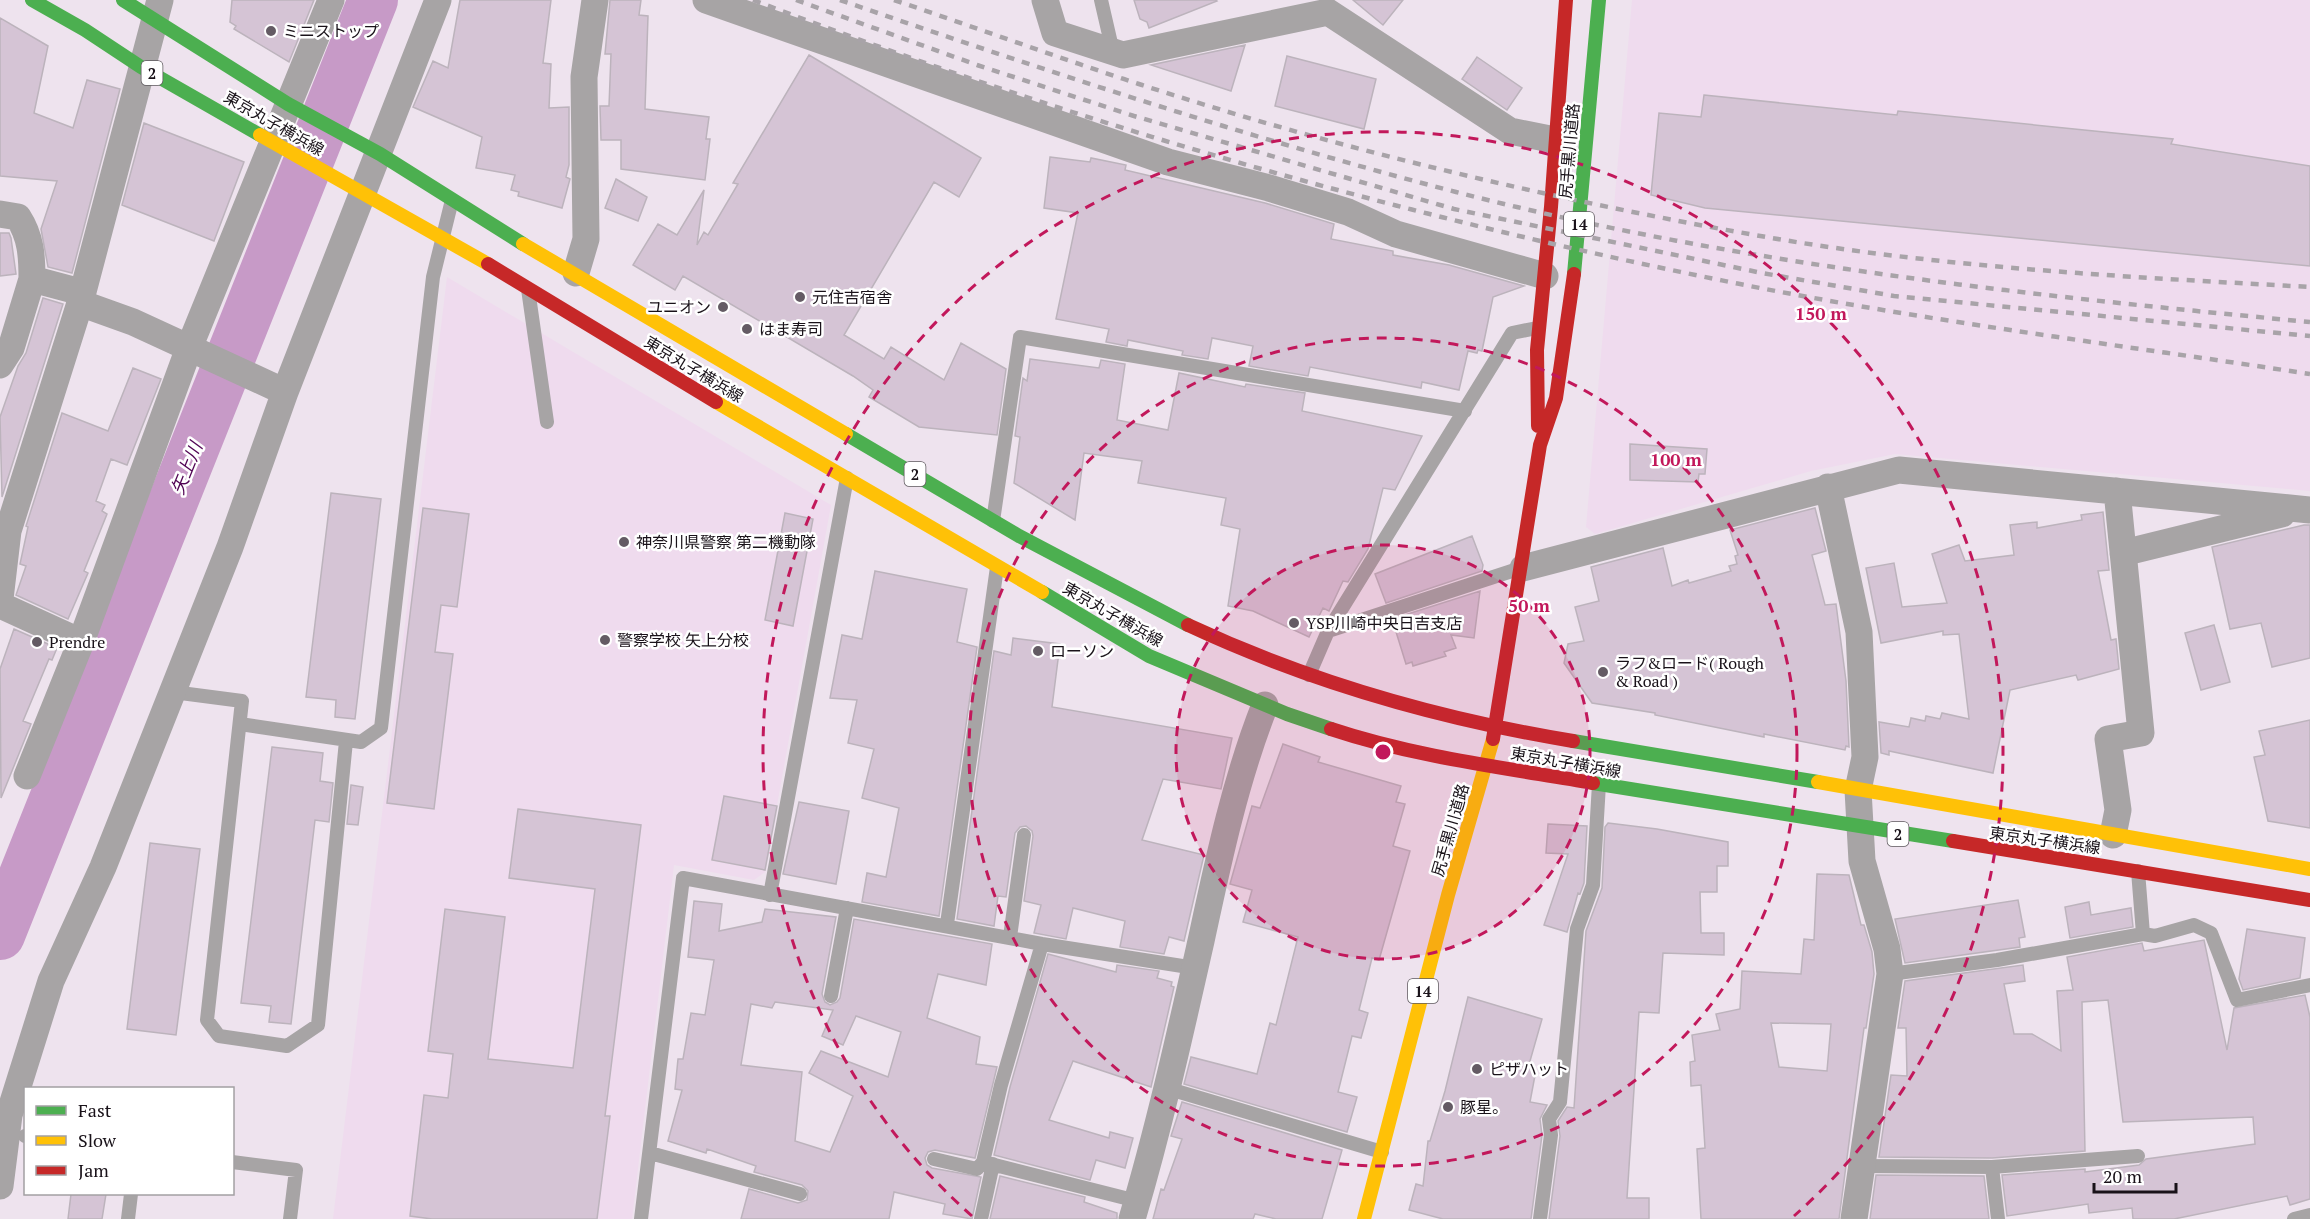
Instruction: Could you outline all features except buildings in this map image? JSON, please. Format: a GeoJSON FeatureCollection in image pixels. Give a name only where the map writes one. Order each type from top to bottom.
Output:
{"type":"FeatureCollection","features":[{"type":"Feature","properties":{"kind":"main road","name":"東京丸子横浜線"},"geometry":{"type":"LineString","coordinates":[[32,0],[85,30],[141,67],[442,240],[527,286],[700,393],[1149,656],[1265,705],[1356,737],[1486,765],[2310,900]]}},
{"type":"Feature","properties":{"kind":"main road","name":"東京丸子横浜線"},"geometry":{"type":"LineString","coordinates":[[123,0],[157,9],[290,105],[374,152],[521,243],[576,273],[993,521],[1110,586],[1198,631],[1252,655],[1382,698],[1496,728],[2310,869]]}},
{"type":"Feature","properties":{"kind":"main road","name":"尻手黒川道路"},"geometry":{"type":"LineString","coordinates":[[1540,445],[1535,402],[1537,328],[1545,276],[1566,0]]}},
{"type":"Feature","properties":{"kind":"main road","name":"尻手黒川道路"},"geometry":{"type":"LineString","coordinates":[[1364,1219],[1448,895],[1496,728],[1523,567],[1540,445],[1556,398],[1573,289],[1599,0]]}},
{"type":"Feature","properties":{"kind":"street"},"geometry":{"type":"LineString","coordinates":[[27,776],[200,353],[273,142],[332,0]]}},
{"type":"Feature","properties":{"kind":"street"},"geometry":{"type":"LineString","coordinates":[[0,1186],[9,1116],[51,981],[103,867],[230,546],[275,388],[362,192],[374,152],[438,0]]}},
{"type":"Feature","properties":{"kind":"street"},"geometry":{"type":"LineString","coordinates":[[576,273],[586,239],[585,77],[595,0]]}},
{"type":"Feature","properties":{"kind":"street"},"geometry":{"type":"LineString","coordinates":[[706,0],[1168,162],[1269,188],[1348,212],[1396,234],[1545,276]]}},
{"type":"Feature","properties":{"kind":"street"},"geometry":{"type":"LineString","coordinates":[[1045,0],[1055,33],[1123,55],[1326,6],[1510,131],[1555,140]]}},
{"type":"Feature","properties":{"kind":"street"},"geometry":{"type":"LineString","coordinates":[[0,599],[8,531],[80,303],[157,9]]}},
{"type":"Feature","properties":{"kind":"street"},"geometry":{"type":"LineString","coordinates":[[0,214],[18,217],[27,230],[32,255],[32,279],[11,348],[0,365]]}},
{"type":"Feature","properties":{"kind":"street"},"geometry":{"type":"LineString","coordinates":[[32,279],[77,291],[80,303]]}},
{"type":"Feature","properties":{"kind":"street"},"geometry":{"type":"LineString","coordinates":[[80,303],[133,322],[275,388]]}},
{"type":"Feature","properties":{"kind":"street"},"geometry":{"type":"LineString","coordinates":[[1523,567],[1899,470],[2307,509]]}},
{"type":"Feature","properties":{"kind":"street"},"geometry":{"type":"LineString","coordinates":[[1828,487],[1859,632],[1865,757],[1858,790],[1862,861],[1887,949],[1890,974],[1854,1219]]}},
{"type":"Feature","properties":{"kind":"street"},"geometry":{"type":"LineString","coordinates":[[2113,835],[2118,810],[2108,739],[2141,733],[2117,491]]}},
{"type":"Feature","properties":{"kind":"street"},"geometry":{"type":"LineString","coordinates":[[2123,553],[2307,509]]}},
{"type":"Feature","properties":{"kind":"street"},"geometry":{"type":"LineString","coordinates":[[0,605],[81,642]]}},
{"type":"Feature","properties":{"kind":"street"},"geometry":{"type":"LineString","coordinates":[[1135,1210],[1195,969],[1223,843],[1254,734],[1265,705]]}},
{"type":"Feature","properties":{"kind":"lane"},"geometry":{"type":"LineString","coordinates":[[1101,0],[1113,52]]}},
{"type":"Feature","properties":{"kind":"lane"},"geometry":{"type":"LineString","coordinates":[[240,724],[361,742],[381,728],[433,277],[452,200]]}},
{"type":"Feature","properties":{"kind":"lane"},"geometry":{"type":"LineString","coordinates":[[521,243],[547,422]]}},
{"type":"Feature","properties":{"kind":"lane"},"geometry":{"type":"LineString","coordinates":[[1309,675],[1328,632],[1512,333],[1537,328]]}},
{"type":"Feature","properties":{"kind":"lane"},"geometry":{"type":"LineString","coordinates":[[993,521],[1020,337],[1466,411]]}},
{"type":"Feature","properties":{"kind":"lane"},"geometry":{"type":"LineString","coordinates":[[770,895],[847,478]]}},
{"type":"Feature","properties":{"kind":"lane"},"geometry":{"type":"LineString","coordinates":[[947,924],[998,566]]}},
{"type":"Feature","properties":{"kind":"lane"},"geometry":{"type":"LineString","coordinates":[[1328,632],[1523,567]]}},
{"type":"Feature","properties":{"kind":"lane"},"geometry":{"type":"LineString","coordinates":[[173,692],[242,701],[207,1020],[219,1036],[287,1046],[318,1024],[346,741]]}},
{"type":"Feature","properties":{"kind":"lane"},"geometry":{"type":"LineString","coordinates":[[1540,1219],[1551,1136],[1549,1119],[1560,1102],[1577,929],[1593,885],[1599,784]]}},
{"type":"Feature","properties":{"kind":"lane"},"geometry":{"type":"LineString","coordinates":[[1010,937],[1024,835]]}},
{"type":"Feature","properties":{"kind":"lane"},"geometry":{"type":"LineString","coordinates":[[2138,871],[2143,934]]}},
{"type":"Feature","properties":{"kind":"lane"},"geometry":{"type":"LineString","coordinates":[[641,1219],[683,878],[770,895],[947,924],[1042,944],[1195,969]]}},
{"type":"Feature","properties":{"kind":"lane"},"geometry":{"type":"LineString","coordinates":[[831,996],[847,908]]}},
{"type":"Feature","properties":{"kind":"lane"},"geometry":{"type":"LineString","coordinates":[[1890,974],[1997,960],[2143,934],[2155,936],[2194,925],[2211,933],[2237,1000],[2310,985]]}},
{"type":"Feature","properties":{"kind":"lane"},"geometry":{"type":"LineString","coordinates":[[981,1219],[1001,1085],[1042,944]]}},
{"type":"Feature","properties":{"kind":"lane"},"geometry":{"type":"LineString","coordinates":[[1166,1088],[1382,1152]]}},
{"type":"Feature","properties":{"kind":"lane"},"geometry":{"type":"LineString","coordinates":[[650,1153],[800,1194]]}},
{"type":"Feature","properties":{"kind":"lane"},"geometry":{"type":"LineString","coordinates":[[1862,1166],[1992,1167],[2138,1156]]}},
{"type":"Feature","properties":{"kind":"lane"},"geometry":{"type":"LineString","coordinates":[[934,1159],[977,1168],[988,1163],[1135,1210]]}},
{"type":"Feature","properties":{"kind":"lane"},"geometry":{"type":"LineString","coordinates":[[234,1162],[296,1170],[290,1219]]}},
{"type":"Feature","properties":{"kind":"lane"},"geometry":{"type":"LineString","coordinates":[[1992,1167],[1998,1219]]}},
{"type":"Feature","properties":{"kind":"lane"},"geometry":{"type":"LineString","coordinates":[[128,1219],[131,1195]]}},
{"type":"Feature","properties":{"kind":"lane"},"geometry":{"type":"LineString","coordinates":[[2294,1219],[2310,1215]]}},
{"type":"Feature","properties":{"kind":"shaded area"},"geometry":{"type":"Polygon","coordinates":[[[1632,0],[2310,0],[2310,491],[1895,454],[1811,471],[1595,534],[1586,527],[1632,0]]]}},
{"type":"Feature","properties":{"kind":"shaded area","name":"警察学校 矢上分校"},"geometry":{"type":"Polygon","coordinates":[[[447,277],[831,505],[765,872],[754,880],[674,865],[632,1219],[333,1219],[447,277]]]}},
{"type":"Feature","properties":{"kind":"waterway","name":"矢上川"},"geometry":{"type":"LineString","coordinates":[[0,935],[373,0]]}},
{"type":"Feature","properties":{"kind":"railway"},"geometry":{"type":"LineString","coordinates":[[753,0],[876,46],[1124,128],[1250,166],[1504,232],[1632,262],[1828,301],[2310,374]]}},
{"type":"Feature","properties":{"kind":"railway"},"geometry":{"type":"LineString","coordinates":[[796,0],[977,65],[1134,116],[1454,209],[1762,273],[1894,296],[2310,336]]}},
{"type":"Feature","properties":{"kind":"railway"},"geometry":{"type":"LineString","coordinates":[[840,0],[1223,126],[1378,171],[1561,217],[1773,258],[1880,274],[2095,300],[2310,322]]}},
{"type":"Feature","properties":{"kind":"railway"},"geometry":{"type":"LineString","coordinates":[[894,0],[1218,109],[1451,172],[1608,207],[1833,248],[1969,264],[2310,287]]}},
{"type":"Feature","properties":{"kind":"traffic: fast"},"geometry":{"type":"LineString","coordinates":[[32,0],[85,30],[141,67],[260,135]]}},
{"type":"Feature","properties":{"kind":"traffic: fast"},"geometry":{"type":"LineString","coordinates":[[123,0],[288,104],[380,154],[523,244]]}},
{"type":"Feature","properties":{"kind":"traffic: fast"},"geometry":{"type":"LineString","coordinates":[[1574,274],[1599,0]]}},
{"type":"Feature","properties":{"kind":"traffic: fast"},"geometry":{"type":"LineString","coordinates":[[846,434],[1019,536],[1188,625]]}},
{"type":"Feature","properties":{"kind":"traffic: fast"},"geometry":{"type":"LineString","coordinates":[[1042,592],[1149,656],[1287,714],[1331,729]]}},
{"type":"Feature","properties":{"kind":"traffic: fast"},"geometry":{"type":"LineString","coordinates":[[1573,741],[1818,782]]}},
{"type":"Feature","properties":{"kind":"traffic: fast"},"geometry":{"type":"LineString","coordinates":[[1593,783],[1953,841]]}},
{"type":"Feature","properties":{"kind":"traffic: slow"},"geometry":{"type":"LineString","coordinates":[[260,135],[488,264]]}},
{"type":"Feature","properties":{"kind":"traffic: slow"},"geometry":{"type":"LineString","coordinates":[[523,244],[846,434]]}},
{"type":"Feature","properties":{"kind":"traffic: slow"},"geometry":{"type":"LineString","coordinates":[[716,402],[1042,592]]}},
{"type":"Feature","properties":{"kind":"traffic: slow"},"geometry":{"type":"LineString","coordinates":[[1364,1219],[1448,895],[1493,739]]}},
{"type":"Feature","properties":{"kind":"traffic: slow"},"geometry":{"type":"LineString","coordinates":[[1818,782],[2310,869]]}},
{"type":"Feature","properties":{"kind":"traffic: jam"},"geometry":{"type":"LineString","coordinates":[[1538,426],[1537,350],[1551,207],[1566,0]]}},
{"type":"Feature","properties":{"kind":"traffic: jam"},"geometry":{"type":"LineString","coordinates":[[488,264],[716,402]]}},
{"type":"Feature","properties":{"kind":"traffic: jam"},"geometry":{"type":"LineString","coordinates":[[1493,739],[1540,445],[1556,398],[1574,274]]}},
{"type":"Feature","properties":{"kind":"traffic: jam"},"geometry":{"type":"LineString","coordinates":[[1188,625],[1281,664],[1376,696],[1474,722],[1573,741]]}},
{"type":"Feature","properties":{"kind":"traffic: jam"},"geometry":{"type":"LineString","coordinates":[[1331,729],[1428,754],[1593,783]]}},
{"type":"Feature","properties":{"kind":"traffic: jam"},"geometry":{"type":"LineString","coordinates":[[1953,841],[2310,900]]}},
{"type":"Feature","properties":{"kind":"place","name":"ミニストップ"},"geometry":{"type":"Point","coordinates":[271,31]}},
{"type":"Feature","properties":{"kind":"place","name":"元住吉宿舎"},"geometry":{"type":"Point","coordinates":[800,297]}},
{"type":"Feature","properties":{"kind":"place","name":"ユニオン"},"geometry":{"type":"Point","coordinates":[723,307]}},
{"type":"Feature","properties":{"kind":"place","name":"はま寿司"},"geometry":{"type":"Point","coordinates":[747,329]}},
{"type":"Feature","properties":{"kind":"place","name":"神奈川県警察 第二機動隊"},"geometry":{"type":"Point","coordinates":[624,542]}},
{"type":"Feature","properties":{"kind":"place","name":"YSP川崎中央日吉支店"},"geometry":{"type":"Point","coordinates":[1294,623]}},
{"type":"Feature","properties":{"kind":"place","name":"警察学校 矢上分校"},"geometry":{"type":"Point","coordinates":[605,640]}},
{"type":"Feature","properties":{"kind":"place","name":"Prendre"},"geometry":{"type":"Point","coordinates":[37,642]}},
{"type":"Feature","properties":{"kind":"place","name":"ローソン"},"geometry":{"type":"Point","coordinates":[1038,651]}},
{"type":"Feature","properties":{"kind":"place","name":"ラフ&ロード( Rough & Road )"},"geometry":{"type":"Point","coordinates":[1603,672]}},
{"type":"Feature","properties":{"kind":"place","name":"ピザハット"},"geometry":{"type":"Point","coordinates":[1477,1069]}},
{"type":"Feature","properties":{"kind":"place","name":"豚星。"},"geometry":{"type":"Point","coordinates":[1448,1107]}}]}
